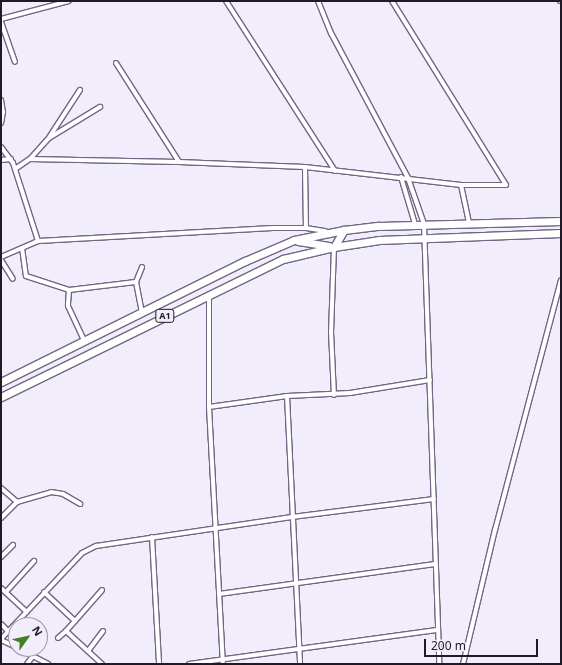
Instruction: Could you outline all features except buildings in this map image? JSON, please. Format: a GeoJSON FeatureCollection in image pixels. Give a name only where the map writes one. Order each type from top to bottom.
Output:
{"type":"FeatureCollection","features":[{"type":"Feature","properties":{"kind":"main road","name":"A1"},"geometry":{"type":"LineString","coordinates":[[1,382],[246,261],[294,240],[344,230],[414,224],[561,221]]}},
{"type":"Feature","properties":{"kind":"main road"},"geometry":{"type":"LineString","coordinates":[[334,247],[344,230]]}},
{"type":"Feature","properties":{"kind":"main road","name":"A1"},"geometry":{"type":"LineString","coordinates":[[1,397],[283,259],[334,247],[424,236],[561,233]]}},
{"type":"Feature","properties":{"kind":"main road","name":"A1"},"geometry":{"type":"LineString","coordinates":[[294,240],[334,247]]}},
{"type":"Feature","properties":{"kind":"street"},"geometry":{"type":"LineString","coordinates":[[15,62],[2,18],[68,1]]}},
{"type":"Feature","properties":{"kind":"street"},"geometry":{"type":"LineString","coordinates":[[226,1],[335,171]]}},
{"type":"Feature","properties":{"kind":"street"},"geometry":{"type":"LineString","coordinates":[[318,1],[331,33],[408,178],[424,224],[439,664]]}},
{"type":"Feature","properties":{"kind":"street"},"geometry":{"type":"LineString","coordinates":[[30,159],[179,162],[305,167],[461,185],[506,185],[392,1]]}},
{"type":"Feature","properties":{"kind":"street"},"geometry":{"type":"LineString","coordinates":[[116,63],[179,162]]}},
{"type":"Feature","properties":{"kind":"street"},"geometry":{"type":"LineString","coordinates":[[15,169],[30,159],[49,138],[80,90]]}},
{"type":"Feature","properties":{"kind":"street"},"geometry":{"type":"LineString","coordinates":[[1,100],[3,112],[1,123]]}},
{"type":"Feature","properties":{"kind":"street"},"geometry":{"type":"LineString","coordinates":[[49,138],[100,107]]}},
{"type":"Feature","properties":{"kind":"street"},"geometry":{"type":"LineString","coordinates":[[1,147],[11,159],[15,169],[38,241]]}},
{"type":"Feature","properties":{"kind":"street"},"geometry":{"type":"LineString","coordinates":[[1,160],[11,159]]}},
{"type":"Feature","properties":{"kind":"street"},"geometry":{"type":"LineString","coordinates":[[305,167],[306,228]]}},
{"type":"Feature","properties":{"kind":"street"},"geometry":{"type":"LineString","coordinates":[[401,177],[414,224]]}},
{"type":"Feature","properties":{"kind":"street"},"geometry":{"type":"LineString","coordinates":[[461,185],[469,224]]}},
{"type":"Feature","properties":{"kind":"street"},"geometry":{"type":"LineString","coordinates":[[13,279],[1,259],[38,241],[306,228],[330,232]]}},
{"type":"Feature","properties":{"kind":"street"},"geometry":{"type":"LineString","coordinates":[[334,247],[332,332],[334,394]]}},
{"type":"Feature","properties":{"kind":"street"},"geometry":{"type":"LineString","coordinates":[[22,248],[26,276],[69,290],[136,282]]}},
{"type":"Feature","properties":{"kind":"street"},"geometry":{"type":"LineString","coordinates":[[142,267],[136,282],[142,312]]}},
{"type":"Feature","properties":{"kind":"street"},"geometry":{"type":"LineString","coordinates":[[463,664],[495,530],[561,281]]}},
{"type":"Feature","properties":{"kind":"street"},"geometry":{"type":"LineString","coordinates":[[69,290],[68,306],[84,340]]}},
{"type":"Feature","properties":{"kind":"street"},"geometry":{"type":"LineString","coordinates":[[209,295],[209,407],[217,529],[223,662]]}},
{"type":"Feature","properties":{"kind":"street"},"geometry":{"type":"LineString","coordinates":[[209,407],[287,396],[334,394],[430,380]]}},
{"type":"Feature","properties":{"kind":"street"},"geometry":{"type":"LineString","coordinates":[[287,396],[300,664]]}},
{"type":"Feature","properties":{"kind":"street"},"geometry":{"type":"LineString","coordinates":[[1,488],[17,502]]}},
{"type":"Feature","properties":{"kind":"street"},"geometry":{"type":"LineString","coordinates":[[1,518],[17,502],[58,492],[80,504]]}},
{"type":"Feature","properties":{"kind":"street"},"geometry":{"type":"LineString","coordinates":[[22,617],[44,592],[86,550],[152,537],[434,499]]}},
{"type":"Feature","properties":{"kind":"street"},"geometry":{"type":"LineString","coordinates":[[152,537],[159,664]]}},
{"type":"Feature","properties":{"kind":"street"},"geometry":{"type":"LineString","coordinates":[[1,557],[13,545]]}},
{"type":"Feature","properties":{"kind":"street"},"geometry":{"type":"LineString","coordinates":[[6,592],[34,561]]}},
{"type":"Feature","properties":{"kind":"street"},"geometry":{"type":"LineString","coordinates":[[219,594],[435,564]]}},
{"type":"Feature","properties":{"kind":"street"},"geometry":{"type":"LineString","coordinates":[[1,588],[27,612]]}},
{"type":"Feature","properties":{"kind":"street"},"geometry":{"type":"LineString","coordinates":[[58,638],[102,590]]}},
{"type":"Feature","properties":{"kind":"street"},"geometry":{"type":"LineString","coordinates":[[44,592],[75,620]]}},
{"type":"Feature","properties":{"kind":"street"},"geometry":{"type":"LineString","coordinates":[[1,624],[8,631],[1,639]]}},
{"type":"Feature","properties":{"kind":"street"},"geometry":{"type":"LineString","coordinates":[[189,664],[223,662],[299,648],[437,630]]}},
{"type":"Feature","properties":{"kind":"street"},"geometry":{"type":"LineString","coordinates":[[66,631],[102,664]]}},
{"type":"Feature","properties":{"kind":"street"},"geometry":{"type":"LineString","coordinates":[[88,651],[103,631]]}},
{"type":"Feature","properties":{"kind":"street"},"geometry":{"type":"LineString","coordinates":[[35,657],[48,664]]}}]}
